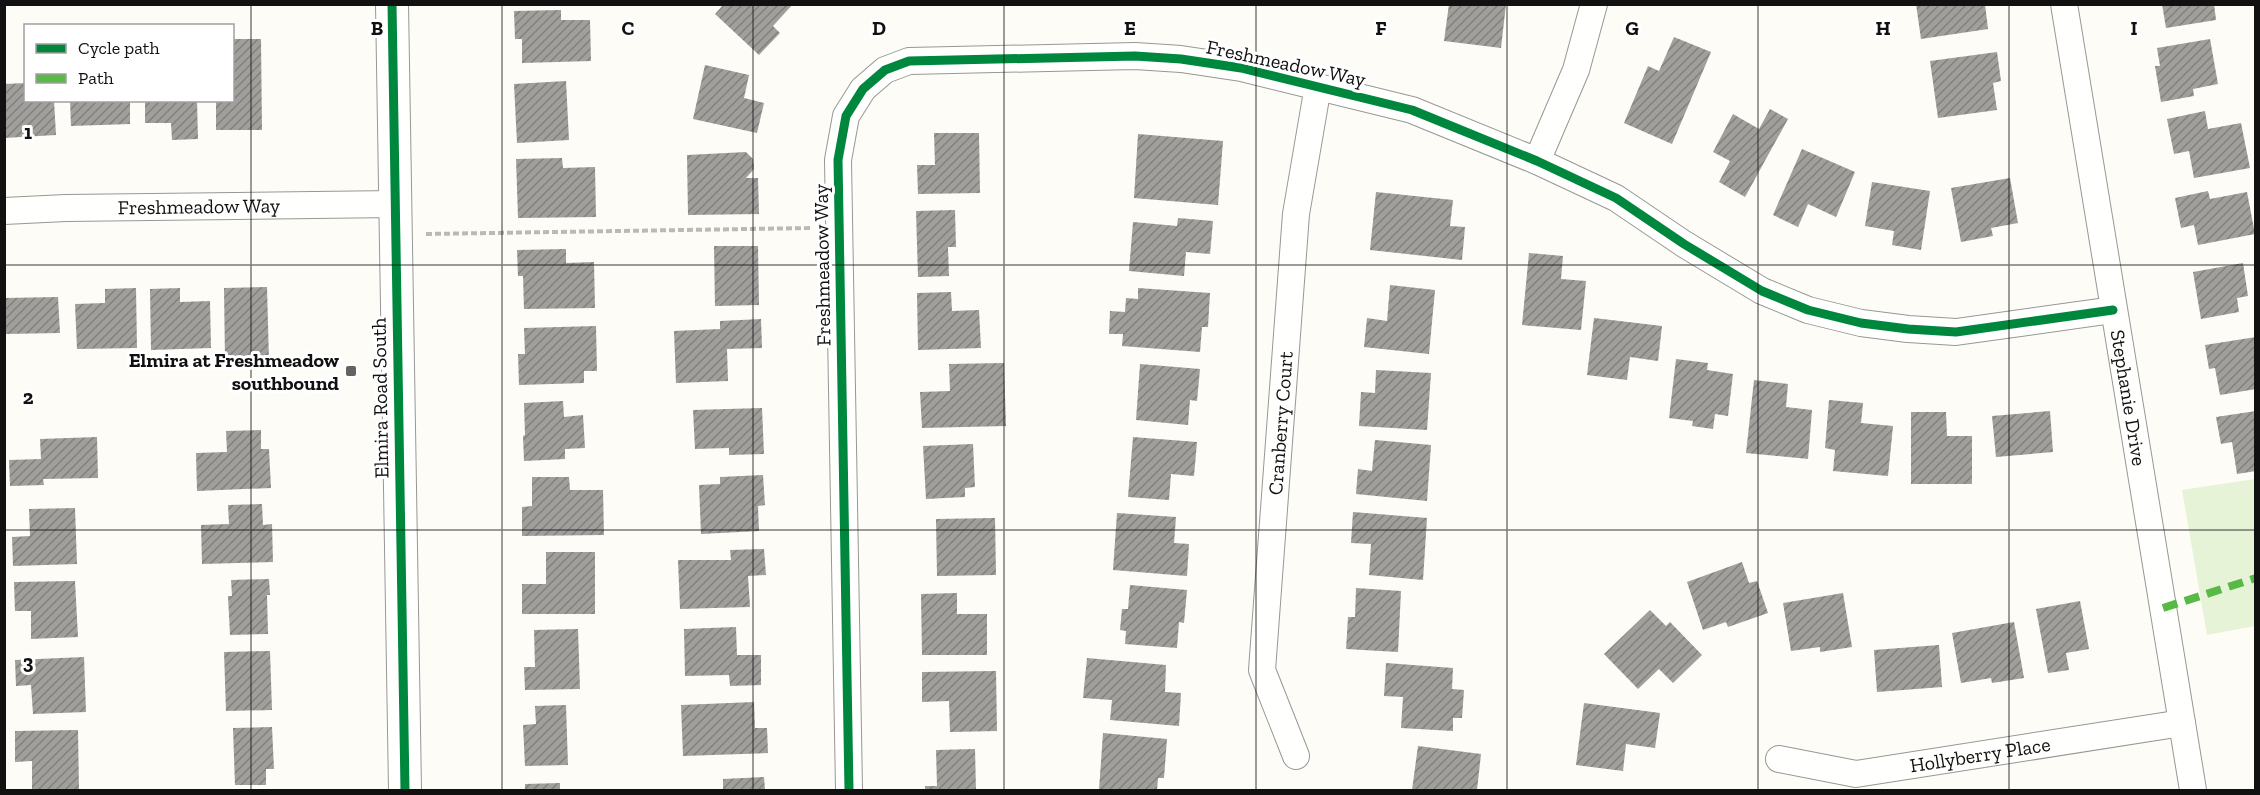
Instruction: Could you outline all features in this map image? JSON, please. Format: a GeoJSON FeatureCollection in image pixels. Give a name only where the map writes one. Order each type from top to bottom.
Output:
{"type":"FeatureCollection","features":[{"type":"Feature","properties":{"kind":"street","name":"Elmira Road South"},"geometry":{"type":"LineString","coordinates":[[392,4],[405,790]]}},
{"type":"Feature","properties":{"kind":"street"},"geometry":{"type":"LineString","coordinates":[[1537,161],[1576,70],[1594,4]]}},
{"type":"Feature","properties":{"kind":"street","name":"Stephanie Drive"},"geometry":{"type":"LineString","coordinates":[[2064,4],[2193,790]]}},
{"type":"Feature","properties":{"kind":"street","name":"Freshmeadow Way"},"geometry":{"type":"LineString","coordinates":[[849,790],[838,160],[846,116],[863,89],[885,70],[909,61],[1135,56],[1182,59],[1241,68],[1412,110],[1537,161],[1616,198],[1684,244],[1762,291],[1808,310],[1861,323],[1956,332],[2113,310]]}},
{"type":"Feature","properties":{"kind":"street","name":"Cranberry Court"},"geometry":{"type":"LineString","coordinates":[[1296,756],[1262,670],[1296,214],[1318,86]]}},
{"type":"Feature","properties":{"kind":"street","name":"Freshmeadow Way"},"geometry":{"type":"LineString","coordinates":[[4,211],[66,208],[395,219]]}},
{"type":"Feature","properties":{"kind":"street","name":"Hollyberry Place"},"geometry":{"type":"LineString","coordinates":[[1779,759],[1856,774],[2182,723]]}},
{"type":"Feature","properties":{"kind":"path"},"geometry":{"type":"LineString","coordinates":[[395,219],[838,227]]}},
{"type":"Feature","properties":{"kind":"green space"},"geometry":{"type":"Polygon","coordinates":[[[2255,479],[2255,626],[2207,635],[2182,490],[2255,479]]]}},
{"type":"Feature","properties":{"kind":"building"},"geometry":{"type":"Polygon","coordinates":[[[724,4],[793,4],[773,26],[780,33],[759,55],[715,14],[724,4]]]}},
{"type":"Feature","properties":{"kind":"building"},"geometry":{"type":"Polygon","coordinates":[[[1449,4],[1506,4],[1501,48],[1444,41],[1449,4]]]}},
{"type":"Feature","properties":{"kind":"building"},"geometry":{"type":"Polygon","coordinates":[[[1916,4],[1985,4],[1988,29],[1921,39],[1916,4]]]}},
{"type":"Feature","properties":{"kind":"building"},"geometry":{"type":"Polygon","coordinates":[[[2162,4],[2214,4],[2216,20],[2166,28],[2162,4]]]}},
{"type":"Feature","properties":{"kind":"building"},"geometry":{"type":"Polygon","coordinates":[[[561,10],[561,20],[590,20],[591,61],[522,63],[522,39],[515,39],[514,11],[561,10]]]}},
{"type":"Feature","properties":{"kind":"building"},"geometry":{"type":"Polygon","coordinates":[[[1674,37],[1711,52],[1672,144],[1624,123],[1648,66],[1659,71],[1674,37]]]}},
{"type":"Feature","properties":{"kind":"building"},"geometry":{"type":"Polygon","coordinates":[[[234,39],[261,39],[262,130],[216,130],[216,102],[234,102],[234,39]]]}},
{"type":"Feature","properties":{"kind":"building"},"geometry":{"type":"Polygon","coordinates":[[[2210,39],[2218,84],[2193,89],[2194,96],[2161,102],[2155,66],[2160,66],[2157,48],[2210,39]]]}},
{"type":"Feature","properties":{"kind":"building"},"geometry":{"type":"Polygon","coordinates":[[[1997,52],[2001,81],[1993,83],[1997,110],[1938,118],[1930,61],[1997,52]]]}},
{"type":"Feature","properties":{"kind":"building"},"geometry":{"type":"Polygon","coordinates":[[[705,65],[749,75],[744,98],[764,103],[757,133],[693,119],[705,65]]]}},
{"type":"Feature","properties":{"kind":"building"},"geometry":{"type":"Polygon","coordinates":[[[566,81],[569,140],[517,143],[514,84],[566,81]]]}},
{"type":"Feature","properties":{"kind":"building"},"geometry":{"type":"Polygon","coordinates":[[[24,83],[24,102],[54,102],[56,135],[4,138],[4,84],[24,83]]]}},
{"type":"Feature","properties":{"kind":"building"},"geometry":{"type":"Polygon","coordinates":[[[70,102],[130,102],[130,124],[71,126],[70,102]]]}},
{"type":"Feature","properties":{"kind":"building"},"geometry":{"type":"Polygon","coordinates":[[[145,102],[197,102],[198,139],[172,140],[171,123],[145,123],[145,102]]]}},
{"type":"Feature","properties":{"kind":"building"},"geometry":{"type":"Polygon","coordinates":[[[1770,109],[1788,119],[1745,197],[1719,182],[1730,161],[1713,152],[1733,114],[1759,129],[1770,109]]]}},
{"type":"Feature","properties":{"kind":"building"},"geometry":{"type":"Polygon","coordinates":[[[2205,111],[2208,129],[2241,123],[2250,168],[2194,178],[2189,151],[2174,154],[2167,119],[2205,111]]]}},
{"type":"Feature","properties":{"kind":"building"},"geometry":{"type":"Polygon","coordinates":[[[934,133],[979,133],[980,193],[918,194],[917,165],[935,165],[934,133]]]}},
{"type":"Feature","properties":{"kind":"building"},"geometry":{"type":"Polygon","coordinates":[[[1138,134],[1223,141],[1218,205],[1134,198],[1138,134]]]}},
{"type":"Feature","properties":{"kind":"building"},"geometry":{"type":"Polygon","coordinates":[[[1802,149],[1855,172],[1836,217],[1808,204],[1798,227],[1773,215],[1802,149]]]}},
{"type":"Feature","properties":{"kind":"building"},"geometry":{"type":"Polygon","coordinates":[[[746,152],[753,159],[754,169],[746,178],[758,178],[759,214],[688,215],[687,155],[746,152]]]}},
{"type":"Feature","properties":{"kind":"building"},"geometry":{"type":"Polygon","coordinates":[[[562,158],[563,168],[595,167],[596,217],[518,218],[516,159],[562,158]]]}},
{"type":"Feature","properties":{"kind":"building"},"geometry":{"type":"Polygon","coordinates":[[[2010,178],[2018,223],[1991,228],[1993,236],[1961,242],[1951,188],[2010,178]]]}},
{"type":"Feature","properties":{"kind":"building"},"geometry":{"type":"Polygon","coordinates":[[[1872,182],[1930,191],[1921,250],[1892,245],[1894,231],[1865,226],[1872,182]]]}},
{"type":"Feature","properties":{"kind":"building"},"geometry":{"type":"Polygon","coordinates":[[[2208,191],[2210,199],[2247,192],[2255,234],[2198,245],[2194,225],[2181,228],[2175,198],[2208,191]]]}},
{"type":"Feature","properties":{"kind":"building"},"geometry":{"type":"Polygon","coordinates":[[[1376,192],[1453,200],[1450,226],[1465,227],[1462,260],[1370,250],[1376,192]]]}},
{"type":"Feature","properties":{"kind":"building"},"geometry":{"type":"Polygon","coordinates":[[[955,210],[956,247],[948,247],[949,276],[918,277],[916,211],[955,210]]]}},
{"type":"Feature","properties":{"kind":"building"},"geometry":{"type":"Polygon","coordinates":[[[1178,218],[1213,221],[1210,254],[1186,252],[1184,276],[1129,271],[1133,222],[1177,226],[1178,218]]]}},
{"type":"Feature","properties":{"kind":"building"},"geometry":{"type":"Polygon","coordinates":[[[714,246],[758,246],[759,305],[715,306],[714,246]]]}},
{"type":"Feature","properties":{"kind":"building"},"geometry":{"type":"Polygon","coordinates":[[[566,249],[566,263],[594,262],[595,308],[524,309],[523,276],[518,276],[517,250],[566,249]]]}},
{"type":"Feature","properties":{"kind":"building"},"geometry":{"type":"Polygon","coordinates":[[[1529,253],[1563,256],[1561,279],[1586,281],[1581,330],[1522,325],[1529,253]]]}},
{"type":"Feature","properties":{"kind":"building"},"geometry":{"type":"Polygon","coordinates":[[[2243,263],[2248,296],[2237,298],[2239,312],[2201,319],[2193,272],[2243,263]]]}},
{"type":"Feature","properties":{"kind":"building"},"geometry":{"type":"Polygon","coordinates":[[[1390,285],[1435,290],[1429,354],[1364,347],[1367,318],[1387,321],[1390,285]]]}},
{"type":"Feature","properties":{"kind":"building"},"geometry":{"type":"Polygon","coordinates":[[[267,287],[269,361],[225,362],[224,288],[267,287]]]}},
{"type":"Feature","properties":{"kind":"building"},"geometry":{"type":"Polygon","coordinates":[[[136,288],[137,348],[77,349],[75,304],[105,303],[105,289],[136,288]]]}},
{"type":"Feature","properties":{"kind":"building"},"geometry":{"type":"Polygon","coordinates":[[[180,288],[180,302],[210,301],[211,348],[151,350],[150,289],[180,288]]]}},
{"type":"Feature","properties":{"kind":"building"},"geometry":{"type":"Polygon","coordinates":[[[1138,288],[1210,293],[1208,327],[1202,327],[1200,352],[1122,346],[1123,334],[1109,334],[1110,311],[1125,312],[1126,298],[1138,299],[1138,288]]]}},
{"type":"Feature","properties":{"kind":"building"},"geometry":{"type":"Polygon","coordinates":[[[951,292],[952,311],[979,310],[981,348],[918,350],[917,293],[951,292]]]}},
{"type":"Feature","properties":{"kind":"building"},"geometry":{"type":"Polygon","coordinates":[[[58,297],[60,333],[4,334],[4,298],[58,297]]]}},
{"type":"Feature","properties":{"kind":"building"},"geometry":{"type":"Polygon","coordinates":[[[1594,318],[1662,326],[1658,361],[1630,357],[1627,380],[1587,375],[1594,318]]]}},
{"type":"Feature","properties":{"kind":"building"},"geometry":{"type":"Polygon","coordinates":[[[761,319],[762,348],[727,349],[728,381],[676,383],[674,331],[720,329],[720,321],[761,319]]]}},
{"type":"Feature","properties":{"kind":"building"},"geometry":{"type":"Polygon","coordinates":[[[596,326],[597,371],[584,371],[584,383],[519,385],[518,354],[525,354],[524,328],[596,326]]]}},
{"type":"Feature","properties":{"kind":"building"},"geometry":{"type":"Polygon","coordinates":[[[2256,337],[2256,389],[2220,395],[2215,368],[2209,369],[2205,345],[2256,337]]]}},
{"type":"Feature","properties":{"kind":"building"},"geometry":{"type":"Polygon","coordinates":[[[1676,359],[1708,363],[1707,370],[1733,374],[1728,416],[1715,414],[1713,429],[1692,426],[1693,421],[1669,418],[1676,359]]]}},
{"type":"Feature","properties":{"kind":"building"},"geometry":{"type":"Polygon","coordinates":[[[1004,363],[1006,426],[922,428],[920,392],[950,391],[949,364],[1004,363]]]}},
{"type":"Feature","properties":{"kind":"building"},"geometry":{"type":"Polygon","coordinates":[[[1140,364],[1200,369],[1197,401],[1190,400],[1188,425],[1136,420],[1140,364]]]}},
{"type":"Feature","properties":{"kind":"building"},"geometry":{"type":"Polygon","coordinates":[[[1376,370],[1431,373],[1427,430],[1359,426],[1361,392],[1375,393],[1376,370]]]}},
{"type":"Feature","properties":{"kind":"building"},"geometry":{"type":"Polygon","coordinates":[[[1754,380],[1788,384],[1786,407],[1812,410],[1808,459],[1746,453],[1754,380]]]}},
{"type":"Feature","properties":{"kind":"building"},"geometry":{"type":"Polygon","coordinates":[[[1829,400],[1863,403],[1861,423],[1893,426],[1888,476],[1833,471],[1835,450],[1825,448],[1829,400]]]}},
{"type":"Feature","properties":{"kind":"building"},"geometry":{"type":"Polygon","coordinates":[[[563,401],[564,417],[583,415],[585,448],[565,449],[565,459],[524,461],[524,403],[563,401]]]}},
{"type":"Feature","properties":{"kind":"building"},"geometry":{"type":"Polygon","coordinates":[[[762,408],[764,454],[729,455],[729,448],[695,449],[693,410],[762,408]]]}},
{"type":"Feature","properties":{"kind":"building"},"geometry":{"type":"Polygon","coordinates":[[[2050,411],[2053,452],[1996,457],[1992,416],[2050,411]]]}},
{"type":"Feature","properties":{"kind":"building"},"geometry":{"type":"Polygon","coordinates":[[[2256,411],[2256,471],[2237,474],[2232,442],[2221,444],[2216,417],[2256,411]]]}},
{"type":"Feature","properties":{"kind":"building"},"geometry":{"type":"Polygon","coordinates":[[[1911,412],[1946,412],[1947,436],[1972,436],[1972,484],[1911,484],[1911,412]]]}},
{"type":"Feature","properties":{"kind":"building"},"geometry":{"type":"Polygon","coordinates":[[[261,430],[261,449],[269,449],[271,488],[197,491],[196,453],[227,452],[226,431],[261,430]]]}},
{"type":"Feature","properties":{"kind":"building"},"geometry":{"type":"Polygon","coordinates":[[[97,437],[98,478],[43,479],[44,485],[10,486],[9,460],[41,459],[40,439],[97,437]]]}},
{"type":"Feature","properties":{"kind":"building"},"geometry":{"type":"Polygon","coordinates":[[[1133,437],[1197,442],[1194,476],[1171,474],[1169,500],[1128,497],[1133,437]]]}},
{"type":"Feature","properties":{"kind":"building"},"geometry":{"type":"Polygon","coordinates":[[[1375,440],[1431,445],[1427,501],[1356,494],[1358,469],[1372,471],[1375,440]]]}},
{"type":"Feature","properties":{"kind":"building"},"geometry":{"type":"Polygon","coordinates":[[[973,444],[975,487],[965,488],[965,497],[926,499],[923,446],[973,444]]]}},
{"type":"Feature","properties":{"kind":"building"},"geometry":{"type":"Polygon","coordinates":[[[763,475],[765,505],[758,506],[759,531],[701,534],[699,485],[720,484],[720,477],[763,475]]]}},
{"type":"Feature","properties":{"kind":"building"},"geometry":{"type":"Polygon","coordinates":[[[532,477],[569,477],[570,490],[603,490],[604,535],[522,536],[522,507],[532,506],[532,477]]]}},
{"type":"Feature","properties":{"kind":"building"},"geometry":{"type":"Polygon","coordinates":[[[262,504],[263,525],[272,524],[273,562],[202,564],[201,525],[229,524],[228,505],[262,504]]]}},
{"type":"Feature","properties":{"kind":"building"},"geometry":{"type":"Polygon","coordinates":[[[75,508],[77,564],[13,566],[12,537],[30,536],[29,509],[75,508]]]}},
{"type":"Feature","properties":{"kind":"building"},"geometry":{"type":"Polygon","coordinates":[[[1353,512],[1427,518],[1423,580],[1369,575],[1371,544],[1351,543],[1353,512]]]}},
{"type":"Feature","properties":{"kind":"building"},"geometry":{"type":"Polygon","coordinates":[[[1117,513],[1176,517],[1174,543],[1189,544],[1187,576],[1113,570],[1117,513]]]}},
{"type":"Feature","properties":{"kind":"building"},"geometry":{"type":"Polygon","coordinates":[[[995,518],[996,575],[937,576],[936,519],[995,518]]]}},
{"type":"Feature","properties":{"kind":"building"},"geometry":{"type":"Polygon","coordinates":[[[764,549],[766,575],[748,576],[750,607],[680,609],[678,560],[731,560],[730,550],[764,549]]]}},
{"type":"Feature","properties":{"kind":"building"},"geometry":{"type":"Polygon","coordinates":[[[546,552],[595,552],[595,614],[522,614],[522,584],[546,584],[546,552]]]}},
{"type":"Feature","properties":{"kind":"building"},"geometry":{"type":"Polygon","coordinates":[[[1742,562],[1749,583],[1757,581],[1768,613],[1728,627],[1726,622],[1703,630],[1687,582],[1742,562]]]}},
{"type":"Feature","properties":{"kind":"building"},"geometry":{"type":"Polygon","coordinates":[[[269,579],[268,634],[230,635],[228,596],[232,596],[231,580],[269,579]]]}},
{"type":"Feature","properties":{"kind":"building"},"geometry":{"type":"Polygon","coordinates":[[[75,581],[78,637],[31,639],[31,611],[15,611],[14,582],[75,581]]]}},
{"type":"Feature","properties":{"kind":"building"},"geometry":{"type":"Polygon","coordinates":[[[1130,585],[1187,590],[1184,623],[1179,622],[1177,648],[1125,644],[1126,631],[1120,630],[1122,609],[1128,609],[1130,585]]]}},
{"type":"Feature","properties":{"kind":"building"},"geometry":{"type":"Polygon","coordinates":[[[1356,588],[1401,591],[1398,652],[1346,649],[1348,617],[1355,617],[1356,588]]]}},
{"type":"Feature","properties":{"kind":"building"},"geometry":{"type":"Polygon","coordinates":[[[957,593],[957,614],[987,614],[987,655],[922,655],[921,594],[957,593]]]}},
{"type":"Feature","properties":{"kind":"building"},"geometry":{"type":"Polygon","coordinates":[[[1843,593],[1852,647],[1820,652],[1820,647],[1791,651],[1783,603],[1843,593]]]}},
{"type":"Feature","properties":{"kind":"building"},"geometry":{"type":"Polygon","coordinates":[[[2080,601],[2089,649],[2066,653],[2069,670],[2048,673],[2036,609],[2080,601]]]}},
{"type":"Feature","properties":{"kind":"building"},"geometry":{"type":"Polygon","coordinates":[[[1650,610],[1666,626],[1670,622],[1702,655],[1673,683],[1659,669],[1638,689],[1604,654],[1650,610]]]}},
{"type":"Feature","properties":{"kind":"building"},"geometry":{"type":"Polygon","coordinates":[[[2014,622],[2024,678],[1992,683],[1991,678],[1961,683],[1952,633],[2014,622]]]}},
{"type":"Feature","properties":{"kind":"building"},"geometry":{"type":"Polygon","coordinates":[[[736,627],[737,655],[761,655],[761,685],[730,686],[729,675],[685,676],[684,629],[736,627]]]}},
{"type":"Feature","properties":{"kind":"building"},"geometry":{"type":"Polygon","coordinates":[[[578,629],[580,689],[525,690],[524,667],[535,667],[534,630],[578,629]]]}},
{"type":"Feature","properties":{"kind":"building"},"geometry":{"type":"Polygon","coordinates":[[[1939,645],[1942,687],[1877,692],[1874,650],[1939,645]]]}},
{"type":"Feature","properties":{"kind":"building"},"geometry":{"type":"Polygon","coordinates":[[[270,651],[272,710],[226,711],[224,652],[270,651]]]}},
{"type":"Feature","properties":{"kind":"building"},"geometry":{"type":"Polygon","coordinates":[[[84,657],[86,712],[33,714],[31,685],[16,686],[15,660],[84,657]]]}},
{"type":"Feature","properties":{"kind":"building"},"geometry":{"type":"Polygon","coordinates":[[[1087,658],[1166,665],[1165,692],[1181,693],[1179,726],[1110,720],[1112,700],[1083,698],[1087,658]]]}},
{"type":"Feature","properties":{"kind":"building"},"geometry":{"type":"Polygon","coordinates":[[[1386,663],[1453,668],[1452,689],[1464,690],[1462,718],[1453,718],[1453,731],[1401,728],[1403,697],[1384,696],[1386,663]]]}},
{"type":"Feature","properties":{"kind":"building"},"geometry":{"type":"Polygon","coordinates":[[[996,671],[997,731],[950,732],[949,701],[922,702],[922,672],[996,671]]]}},
{"type":"Feature","properties":{"kind":"building"},"geometry":{"type":"Polygon","coordinates":[[[754,702],[755,728],[767,728],[768,753],[683,756],[681,705],[754,702]]]}},
{"type":"Feature","properties":{"kind":"building"},"geometry":{"type":"Polygon","coordinates":[[[1584,703],[1660,713],[1655,748],[1626,744],[1623,771],[1576,765],[1584,703]]]}},
{"type":"Feature","properties":{"kind":"building"},"geometry":{"type":"Polygon","coordinates":[[[566,705],[568,765],[525,766],[523,725],[536,724],[535,706],[566,705]]]}},
{"type":"Feature","properties":{"kind":"building"},"geometry":{"type":"Polygon","coordinates":[[[272,727],[274,769],[266,769],[266,785],[235,785],[233,728],[272,727]]]}},
{"type":"Feature","properties":{"kind":"building"},"geometry":{"type":"Polygon","coordinates":[[[78,730],[79,789],[32,789],[32,761],[15,762],[15,731],[78,730]]]}},
{"type":"Feature","properties":{"kind":"building"},"geometry":{"type":"Polygon","coordinates":[[[1103,733],[1167,739],[1164,778],[1158,778],[1157,790],[1099,790],[1103,733]]]}},
{"type":"Feature","properties":{"kind":"building"},"geometry":{"type":"Polygon","coordinates":[[[1418,746],[1481,754],[1477,790],[1412,790],[1418,746]]]}},
{"type":"Feature","properties":{"kind":"building"},"geometry":{"type":"Polygon","coordinates":[[[975,749],[976,790],[925,790],[925,786],[937,786],[936,750],[975,749]]]}},
{"type":"Feature","properties":{"kind":"building"},"geometry":{"type":"Polygon","coordinates":[[[764,777],[765,790],[723,790],[723,779],[764,777]]]}},
{"type":"Feature","properties":{"kind":"building"},"geometry":{"type":"Polygon","coordinates":[[[560,783],[560,790],[525,790],[525,784],[560,783]]]}},
{"type":"Feature","properties":{"kind":"marked path"},"geometry":{"type":"LineString","coordinates":[[2163,608],[2256,578]]}},
{"type":"Feature","properties":{"kind":"cycle path"},"geometry":{"type":"LineString","coordinates":[[392,4],[405,790]]}},
{"type":"Feature","properties":{"kind":"cycle path"},"geometry":{"type":"LineString","coordinates":[[849,790],[838,160],[846,116],[863,89],[885,70],[909,61],[1135,56],[1181,59],[1241,68],[1412,110],[1537,161],[1616,198],[1684,244],[1762,291],[1808,310],[1861,323],[1956,332],[2113,310]]}},
{"type":"Feature","properties":{"kind":"place","name":"Elmira at Freshmeadow southbound"},"geometry":{"type":"Point","coordinates":[351,371]}}]}
